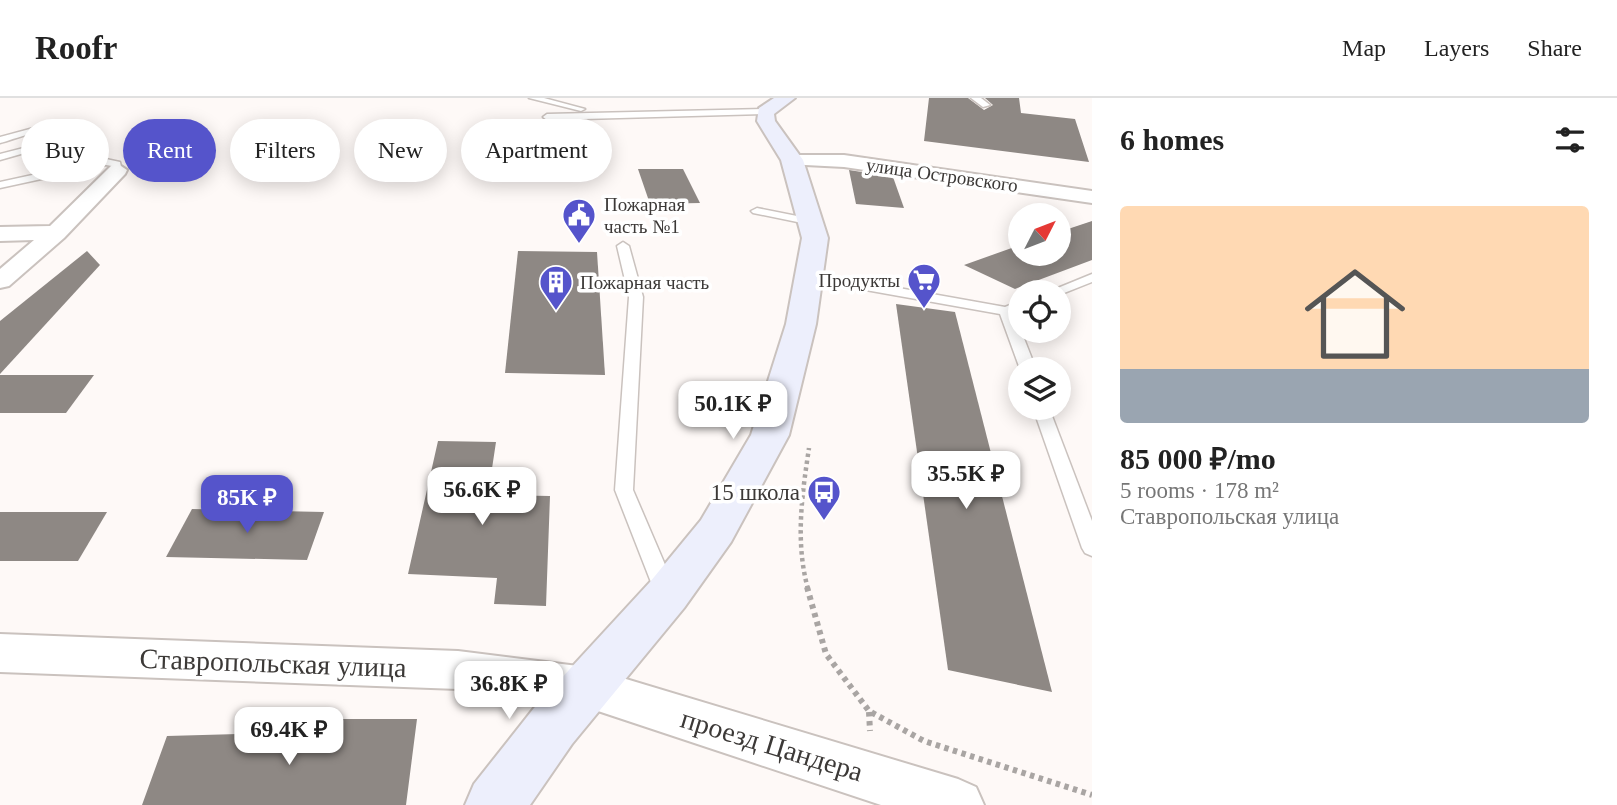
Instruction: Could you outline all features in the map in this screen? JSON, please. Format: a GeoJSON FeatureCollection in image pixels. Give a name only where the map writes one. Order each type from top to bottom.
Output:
{"type":"FeatureCollection","features":[{"type":"Feature","properties":{"kind":"main road"},"geometry":{"type":"LineString","coordinates":[[495,805],[586,687],[667,595],[716,531],[769,435],[801,324],[815,237],[792,160],[766,121],[774,105]]}},
{"type":"Feature","properties":{"kind":"street","name":"улица Островского"},"geometry":{"type":"LineString","coordinates":[[792,160],[844,161],[1092,197]]}},
{"type":"Feature","properties":{"kind":"street"},"geometry":{"type":"LineString","coordinates":[[0,281],[56,233],[118,170]]}},
{"type":"Feature","properties":{"kind":"street"},"geometry":{"type":"LineString","coordinates":[[0,234],[56,233]]}},
{"type":"Feature","properties":{"kind":"street","name":"Ставропольская улица"},"geometry":{"type":"LineString","coordinates":[[0,653],[458,670],[586,687]]}},
{"type":"Feature","properties":{"kind":"street","name":"проезд Цандера"},"geometry":{"type":"LineString","coordinates":[[586,687],[958,805]]}},
{"type":"Feature","properties":{"kind":"lane"},"geometry":{"type":"LineString","coordinates":[[533,98],[612,116]]}},
{"type":"Feature","properties":{"kind":"lane"},"geometry":{"type":"LineString","coordinates":[[975,98],[986,105]]}},
{"type":"Feature","properties":{"kind":"lane"},"geometry":{"type":"LineString","coordinates":[[748,100],[774,105]]}},
{"type":"Feature","properties":{"kind":"lane"},"geometry":{"type":"LineString","coordinates":[[547,117],[612,116],[774,105]]}},
{"type":"Feature","properties":{"kind":"lane"},"geometry":{"type":"LineString","coordinates":[[0,140],[47,127],[83,128],[87,134],[0,157]]}},
{"type":"Feature","properties":{"kind":"lane"},"geometry":{"type":"LineString","coordinates":[[0,185],[106,162],[117,164],[118,170]]}},
{"type":"Feature","properties":{"kind":"lane"},"geometry":{"type":"LineString","coordinates":[[757,211],[812,222]]}},
{"type":"Feature","properties":{"kind":"lane"},"geometry":{"type":"LineString","coordinates":[[623,246],[636,297],[624,490],[667,595]]}},
{"type":"Feature","properties":{"kind":"lane"},"geometry":{"type":"LineString","coordinates":[[809,276],[1008,307]]}},
{"type":"Feature","properties":{"kind":"lane"},"geometry":{"type":"LineString","coordinates":[[1071,286],[1092,278]]}},
{"type":"Feature","properties":{"kind":"lane"},"geometry":{"type":"LineString","coordinates":[[1045,420],[1092,548]]}},
{"type":"Feature","properties":{"kind":"path"},"geometry":{"type":"LineString","coordinates":[[810,436],[800,509],[803,571],[826,654],[869,711],[924,741],[1092,795]]}},
{"type":"Feature","properties":{"kind":"building"},"geometry":{"type":"Polygon","coordinates":[[[929,98],[968,98],[984,110],[993,105],[985,98],[1019,98],[1021,113],[1075,119],[1089,162],[924,141],[929,98]]]}},
{"type":"Feature","properties":{"kind":"building"},"geometry":{"type":"Polygon","coordinates":[[[638,169],[683,169],[700,203],[650,204],[638,169]]]}},
{"type":"Feature","properties":{"kind":"building"},"geometry":{"type":"Polygon","coordinates":[[[849,170],[893,177],[904,208],[856,204],[849,170]]]}},
{"type":"Feature","properties":{"kind":"building"},"geometry":{"type":"Polygon","coordinates":[[[1092,221],[1092,260],[1039,280],[1008,280],[1008,286],[964,265],[1008,249],[1008,266],[1071,266],[1071,228],[1092,221]]]}},
{"type":"Feature","properties":{"kind":"building"},"geometry":{"type":"Polygon","coordinates":[[[87,251],[100,265],[0,374],[0,321],[87,251]]]}},
{"type":"Feature","properties":{"kind":"building","name":"Пожарная часть"},"geometry":{"type":"Polygon","coordinates":[[[518,251],[597,252],[605,375],[505,373],[518,251]]]}},
{"type":"Feature","properties":{"kind":"building"},"geometry":{"type":"Polygon","coordinates":[[[896,304],[955,312],[1052,692],[948,670],[896,304]]]}},
{"type":"Feature","properties":{"kind":"building"},"geometry":{"type":"Polygon","coordinates":[[[0,375],[94,375],[66,413],[0,413],[0,375]]]}},
{"type":"Feature","properties":{"kind":"building"},"geometry":{"type":"Polygon","coordinates":[[[438,441],[496,442],[488,495],[550,496],[546,606],[494,604],[497,578],[408,574],[438,441]]]}},
{"type":"Feature","properties":{"kind":"building"},"geometry":{"type":"Polygon","coordinates":[[[192,509],[324,512],[307,560],[166,557],[192,509]]]}},
{"type":"Feature","properties":{"kind":"building"},"geometry":{"type":"Polygon","coordinates":[[[0,512],[107,512],[78,561],[0,561],[0,512]]]}},
{"type":"Feature","properties":{"kind":"building"},"geometry":{"type":"Polygon","coordinates":[[[341,719],[417,719],[406,805],[142,805],[167,736],[338,731],[341,719]]]}},
{"type":"Feature","properties":{"kind":"place","name":"Пожарная часть №1"},"geometry":{"type":"Point","coordinates":[579,245]}},
{"type":"Feature","properties":{"kind":"place","name":"Продукты"},"geometry":{"type":"Point","coordinates":[924,310]}},
{"type":"Feature","properties":{"kind":"place","name":"Пожарная часть"},"geometry":{"type":"Point","coordinates":[556,312]}},
{"type":"Feature","properties":{"kind":"place","name":"15 школа"},"geometry":{"type":"Point","coordinates":[824,522]}}]}
